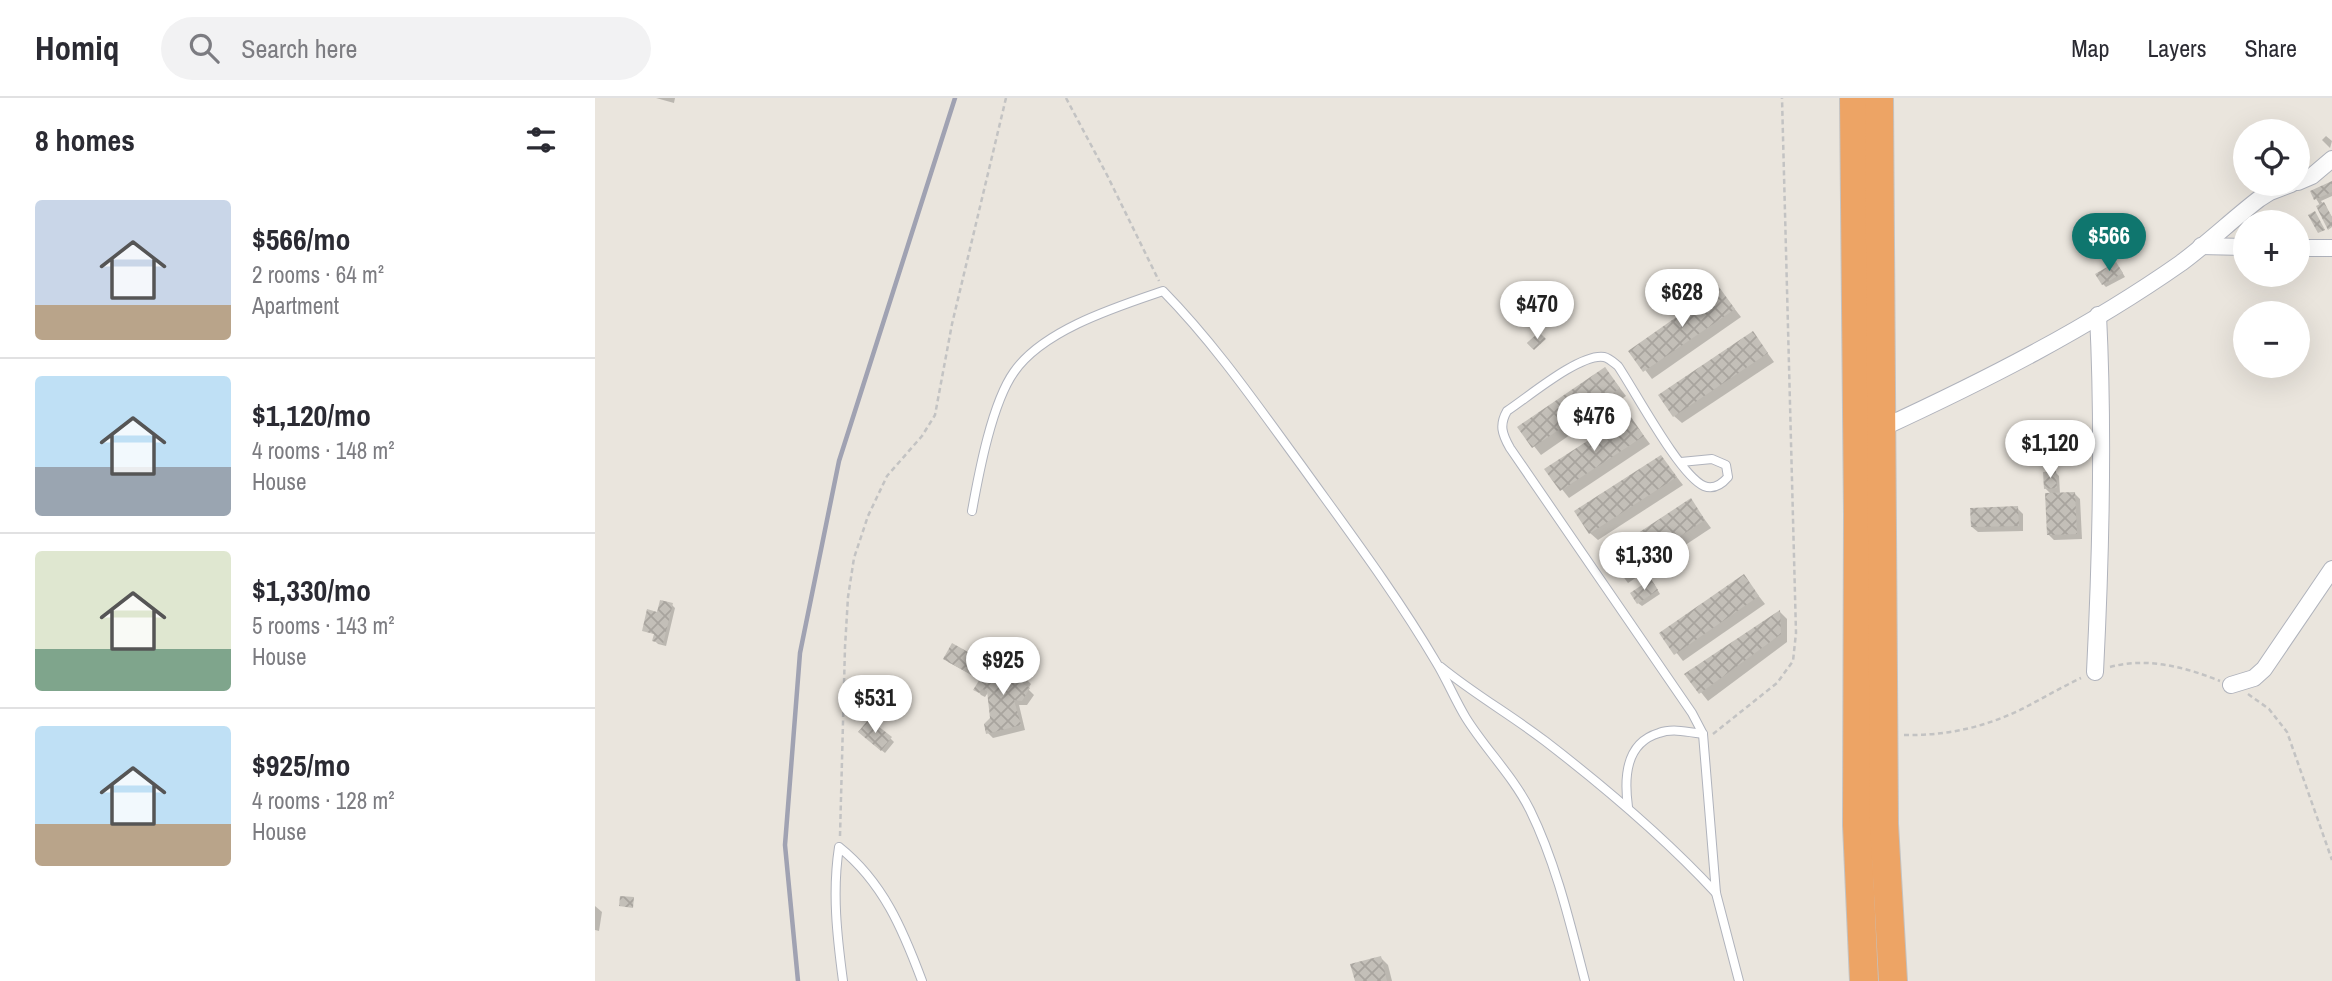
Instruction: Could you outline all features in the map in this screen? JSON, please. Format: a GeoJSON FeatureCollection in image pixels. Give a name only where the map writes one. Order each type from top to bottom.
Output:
{"type":"FeatureCollection","features":[{"type":"Feature","properties":{"kind":"highway"},"geometry":{"type":"LineString","coordinates":[[1877,100],[1882,357],[1880,429],[1884,824],[1893,981]]}},
{"type":"Feature","properties":{"kind":"highway"},"geometry":{"type":"LineString","coordinates":[[1864,981],[1857,825],[1858,500],[1877,100]]}},
{"type":"Feature","properties":{"kind":"street"},"geometry":{"type":"LineString","coordinates":[[2310,176],[2332,159]]}},
{"type":"Feature","properties":{"kind":"street"},"geometry":{"type":"LineString","coordinates":[[1880,429],[1997,373],[2098,315],[2181,263],[2264,196]]}},
{"type":"Feature","properties":{"kind":"street"},"geometry":{"type":"LineString","coordinates":[[2201,246],[2233,247]]}},
{"type":"Feature","properties":{"kind":"street"},"geometry":{"type":"LineString","coordinates":[[2310,248],[2332,248]]}},
{"type":"Feature","properties":{"kind":"street"},"geometry":{"type":"LineString","coordinates":[[2095,672],[2101,542],[2101,372],[2098,315]]}},
{"type":"Feature","properties":{"kind":"street"},"geometry":{"type":"LineString","coordinates":[[2231,685],[2254,678],[2263,669],[2332,569]]}},
{"type":"Feature","properties":{"kind":"lane"},"geometry":{"type":"LineString","coordinates":[[972,510],[982,457],[1002,396],[1014,372],[1041,344],[1090,319],[1163,291],[1220,354],[1333,510],[1437,663],[1466,718],[1529,807],[1559,887],[1585,981]]}},
{"type":"Feature","properties":{"kind":"lane"},"geometry":{"type":"LineString","coordinates":[[1681,462],[1719,460],[1726,465],[1728,477],[1718,486],[1703,485],[1681,462],[1618,366],[1602,357],[1592,358],[1574,366],[1507,411],[1502,419],[1503,436],[1510,448],[1692,713],[1704,737],[1716,893],[1739,981]]}},
{"type":"Feature","properties":{"kind":"lane"},"geometry":{"type":"LineString","coordinates":[[1437,663],[1544,740],[1628,807],[1716,893]]}},
{"type":"Feature","properties":{"kind":"lane"},"geometry":{"type":"LineString","coordinates":[[1628,807],[1626,775],[1635,748],[1646,738],[1660,732],[1704,737]]}},
{"type":"Feature","properties":{"kind":"lane"},"geometry":{"type":"LineString","coordinates":[[843,981],[836,915],[836,865],[839,847],[859,863],[887,903],[908,944],[922,981]]}},
{"type":"Feature","properties":{"kind":"path"},"geometry":{"type":"LineString","coordinates":[[839,847],[845,647],[854,558],[868,516],[887,476],[922,436],[935,415],[952,324],[1006,98]]}},
{"type":"Feature","properties":{"kind":"path"},"geometry":{"type":"LineString","coordinates":[[1066,98],[1163,291]]}},
{"type":"Feature","properties":{"kind":"path"},"geometry":{"type":"LineString","coordinates":[[1704,737],[1777,683],[1793,661],[1796,632],[1782,98]]}},
{"type":"Feature","properties":{"kind":"path"},"geometry":{"type":"LineString","coordinates":[[1883,734],[1935,734],[1976,727],[2021,709],[2095,672],[2131,662],[2148,662],[2194,671],[2231,685],[2259,700],[2280,721],[2287,732],[2332,860]]}},
{"type":"Feature","properties":{"kind":"building"},"geometry":{"type":"Polygon","coordinates":[[[2332,181],[2332,192],[2314,200],[2310,191],[2332,181]]]}},
{"type":"Feature","properties":{"kind":"building"},"geometry":{"type":"Polygon","coordinates":[[[2324,202],[2332,217],[2332,227],[2328,230],[2316,206],[2324,202]]]}},
{"type":"Feature","properties":{"kind":"building"},"geometry":{"type":"Polygon","coordinates":[[[2315,211],[2325,230],[2318,233],[2310,214],[2315,211]]]}},
{"type":"Feature","properties":{"kind":"building"},"geometry":{"type":"Polygon","coordinates":[[[2116,262],[2123,273],[2102,285],[2095,274],[2116,262]]]}},
{"type":"Feature","properties":{"kind":"building"},"geometry":{"type":"Polygon","coordinates":[[[1719,287],[1735,309],[1643,372],[1628,351],[1719,287]]]}},
{"type":"Feature","properties":{"kind":"building"},"geometry":{"type":"Polygon","coordinates":[[[1753,331],[1768,353],[1673,417],[1658,395],[1753,331]]]}},
{"type":"Feature","properties":{"kind":"building"},"geometry":{"type":"Polygon","coordinates":[[[1539,332],[1546,339],[1534,350],[1527,343],[1539,332]]]}},
{"type":"Feature","properties":{"kind":"building"},"geometry":{"type":"Polygon","coordinates":[[[1605,367],[1620,388],[1532,448],[1517,427],[1605,367]]]}},
{"type":"Feature","properties":{"kind":"building"},"geometry":{"type":"Polygon","coordinates":[[[1629,414],[1644,436],[1560,491],[1544,469],[1629,414]]]}},
{"type":"Feature","properties":{"kind":"building"},"geometry":{"type":"Polygon","coordinates":[[[1661,455],[1677,477],[1589,534],[1574,511],[1661,455]]]}},
{"type":"Feature","properties":{"kind":"building"},"geometry":{"type":"Polygon","coordinates":[[[2056,471],[2057,488],[2044,489],[2043,472],[2056,471]]]}},
{"type":"Feature","properties":{"kind":"building"},"geometry":{"type":"Polygon","coordinates":[[[2075,492],[2077,534],[2047,535],[2045,493],[2075,492]]]}},
{"type":"Feature","properties":{"kind":"building"},"geometry":{"type":"Polygon","coordinates":[[[1691,498],[1705,520],[1619,576],[1605,555],[1691,498]]]}},
{"type":"Feature","properties":{"kind":"building"},"geometry":{"type":"Polygon","coordinates":[[[2018,506],[2019,526],[1971,527],[1970,508],[2018,506]]]}},
{"type":"Feature","properties":{"kind":"building"},"geometry":{"type":"Polygon","coordinates":[[[1744,574],[1759,596],[1674,655],[1659,633],[1744,574]]]}},
{"type":"Feature","properties":{"kind":"building"},"geometry":{"type":"Polygon","coordinates":[[[1651,579],[1658,590],[1637,604],[1630,593],[1651,579]]]}},
{"type":"Feature","properties":{"kind":"building"},"geometry":{"type":"Polygon","coordinates":[[[660,600],[673,603],[663,644],[652,641],[654,634],[642,631],[647,609],[657,612],[660,600]]]}},
{"type":"Feature","properties":{"kind":"building"},"geometry":{"type":"Polygon","coordinates":[[[1780,610],[1781,634],[1699,694],[1684,674],[1780,610]]]}},
{"type":"Feature","properties":{"kind":"building"},"geometry":{"type":"Polygon","coordinates":[[[952,643],[984,661],[975,677],[943,659],[952,643]]]}},
{"type":"Feature","properties":{"kind":"building"},"geometry":{"type":"Polygon","coordinates":[[[989,665],[1004,675],[1009,666],[1027,677],[1023,684],[1030,688],[1022,701],[1014,700],[1021,725],[986,734],[984,724],[990,718],[987,691],[982,689],[979,693],[973,690],[989,665]]]}},
{"type":"Feature","properties":{"kind":"building"},"geometry":{"type":"Polygon","coordinates":[[[869,719],[892,737],[881,751],[858,732],[869,719]]]}},
{"type":"Feature","properties":{"kind":"building"},"geometry":{"type":"Polygon","coordinates":[[[620,896],[634,897],[633,908],[619,906],[620,896]]]}},
{"type":"Feature","properties":{"kind":"building"},"geometry":{"type":"Polygon","coordinates":[[[1381,956],[1387,981],[1355,981],[1350,964],[1381,956]]]}},
{"type":"Feature","properties":{"kind":"railway"},"geometry":{"type":"LineString","coordinates":[[798,981],[785,845],[800,653],[839,461],[955,98]]}}]}
